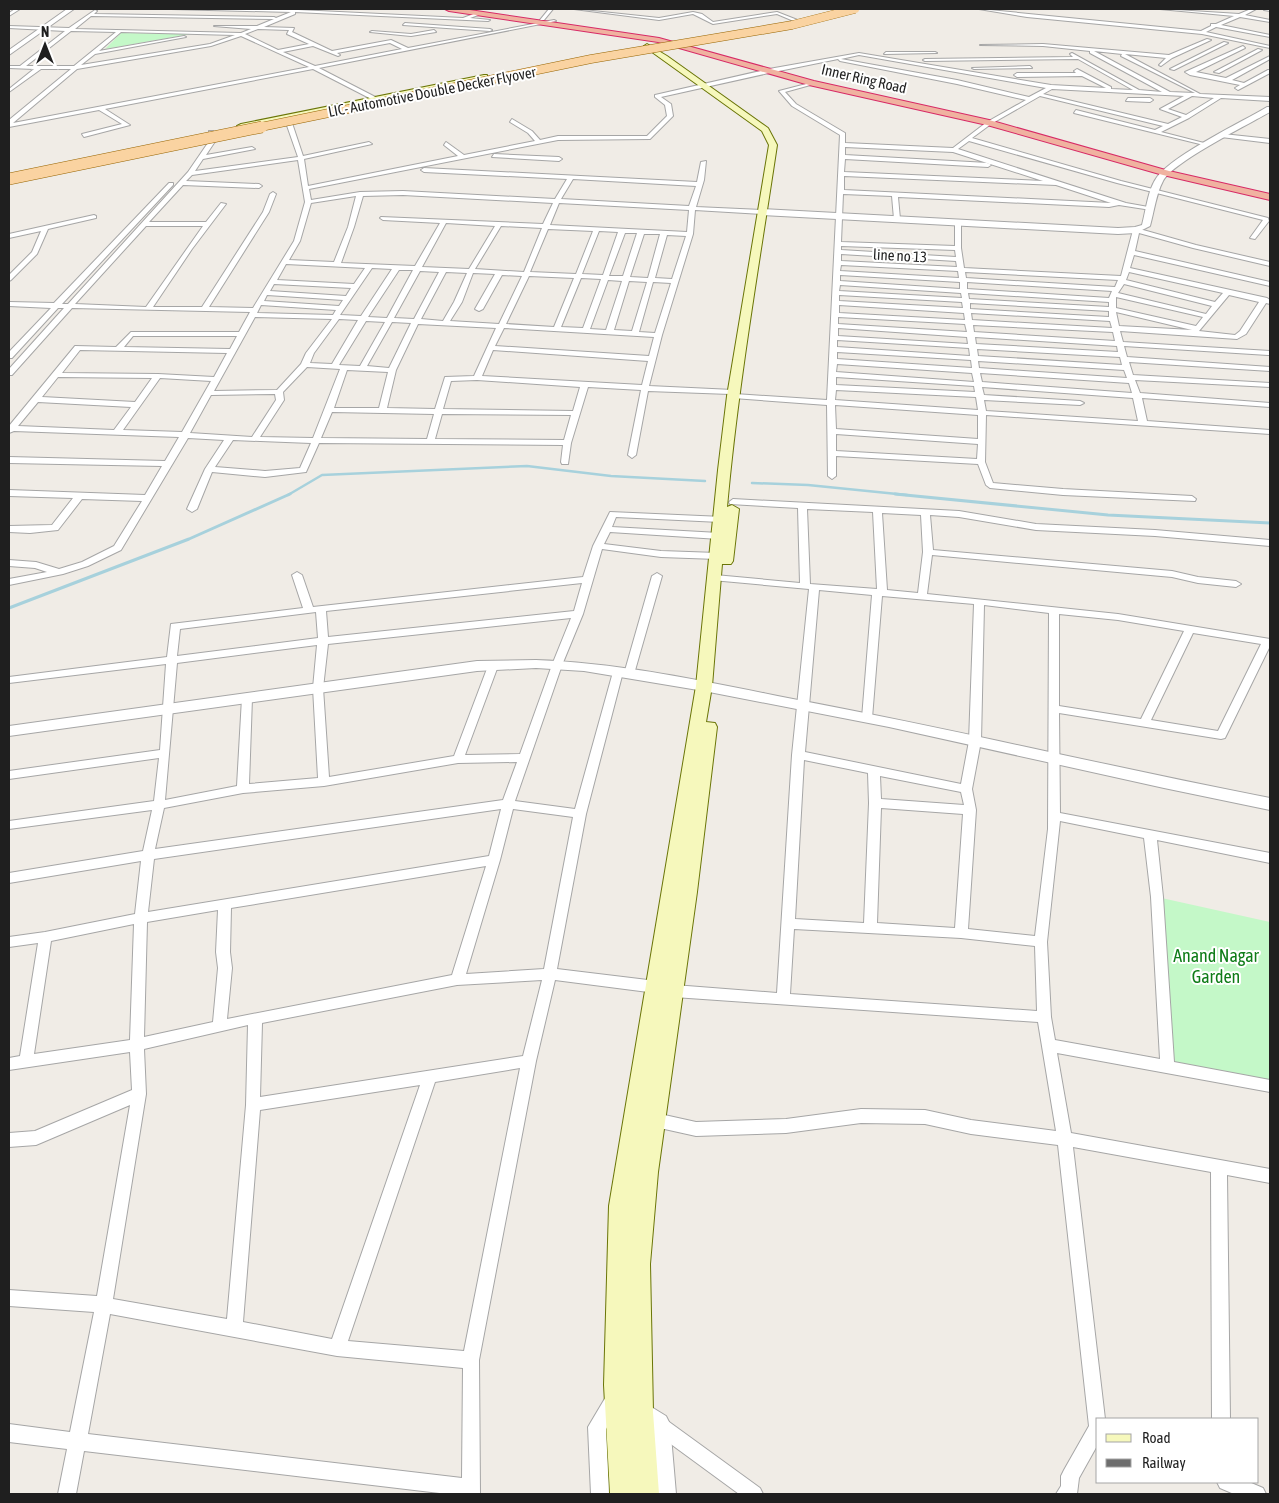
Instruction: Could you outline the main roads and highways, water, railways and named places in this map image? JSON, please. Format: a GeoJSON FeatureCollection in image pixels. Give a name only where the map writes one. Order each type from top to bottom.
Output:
{"type":"FeatureCollection","features":[{"type":"Feature","properties":{"kind":"highway","name":"Inner Ring Road"},"geometry":{"type":"LineString","coordinates":[[448,9],[548,21],[666,47],[698,50],[773,70],[992,122],[1270,197]]}},
{"type":"Feature","properties":{"kind":"highway","name":"Inner Ring Road"},"geometry":{"type":"LineString","coordinates":[[469,9],[631,35],[666,47],[690,44],[812,83],[992,122]]}},
{"type":"Feature","properties":{"kind":"highway"},"geometry":{"type":"LineString","coordinates":[[631,35],[666,47],[701,38]]}},
{"type":"Feature","properties":{"kind":"highway"},"geometry":{"type":"LineString","coordinates":[[709,50],[708,44],[713,41]]}},
{"type":"Feature","properties":{"kind":"highway","name":"Inner Ring Road"},"geometry":{"type":"LineString","coordinates":[[1169,171],[1270,193]]}},
{"type":"Feature","properties":{"kind":"main road"},"geometry":{"type":"LineString","coordinates":[[9,179],[204,140],[213,135],[628,55],[843,9]]}},
{"type":"Feature","properties":{"kind":"main road","name":"LIC- Automotive Double Decker Flyover"},"geometry":{"type":"LineString","coordinates":[[9,174],[551,65],[758,29],[847,9]]}},
{"type":"Feature","properties":{"kind":"main road","name":"LIC- Automotive Double Decker Flyover"},"geometry":{"type":"LineString","coordinates":[[9,179],[591,59],[792,25],[855,9]]}},
{"type":"Feature","properties":{"kind":"main road"},"geometry":{"type":"LineString","coordinates":[[690,44],[751,36],[859,9]]}},
{"type":"Feature","properties":{"kind":"main road"},"geometry":{"type":"LineString","coordinates":[[628,55],[650,54],[666,47]]}},
{"type":"Feature","properties":{"kind":"main road"},"geometry":{"type":"LineString","coordinates":[[666,47],[705,85],[762,125],[777,140],[774,181],[765,212],[736,395],[728,480],[720,519],[717,556],[719,578]]}},
{"type":"Feature","properties":{"kind":"main road"},"geometry":{"type":"LineString","coordinates":[[380,103],[666,47]]}},
{"type":"Feature","properties":{"kind":"main road"},"geometry":{"type":"LineString","coordinates":[[213,135],[231,134],[288,120]]}},
{"type":"Feature","properties":{"kind":"main road"},"geometry":{"type":"LineString","coordinates":[[9,174],[204,140]]}},
{"type":"Feature","properties":{"kind":"main road"},"geometry":{"type":"LineString","coordinates":[[646,1494],[616,1396],[620,1206],[646,1118],[709,687],[719,578],[730,538],[733,502],[728,480]]}},
{"type":"Feature","properties":{"kind":"main road"},"geometry":{"type":"LineString","coordinates":[[623,1494],[630,1445],[649,1418],[638,1264],[647,1172],[646,1118]]}},
{"type":"Feature","properties":{"kind":"waterway"},"geometry":{"type":"LineString","coordinates":[[289,495],[322,475],[527,466],[611,476],[705,481]]}},
{"type":"Feature","properties":{"kind":"waterway"},"geometry":{"type":"LineString","coordinates":[[752,483],[808,485],[907,495]]}},
{"type":"Feature","properties":{"kind":"waterway"},"geometry":{"type":"LineString","coordinates":[[895,494],[1108,515],[1270,523]]}},
{"type":"Feature","properties":{"kind":"waterway"},"geometry":{"type":"LineString","coordinates":[[9,608],[189,539],[289,495]]}},
{"type":"Feature","properties":{"kind":"railway"},"geometry":{"type":"LineString","coordinates":[[9,177],[571,62],[764,30],[853,9]]}},
{"type":"Feature","properties":{"kind":"park label","name":"Anand Nagar Garden"},"geometry":{"type":"Point","coordinates":[1216,966]}}]}
